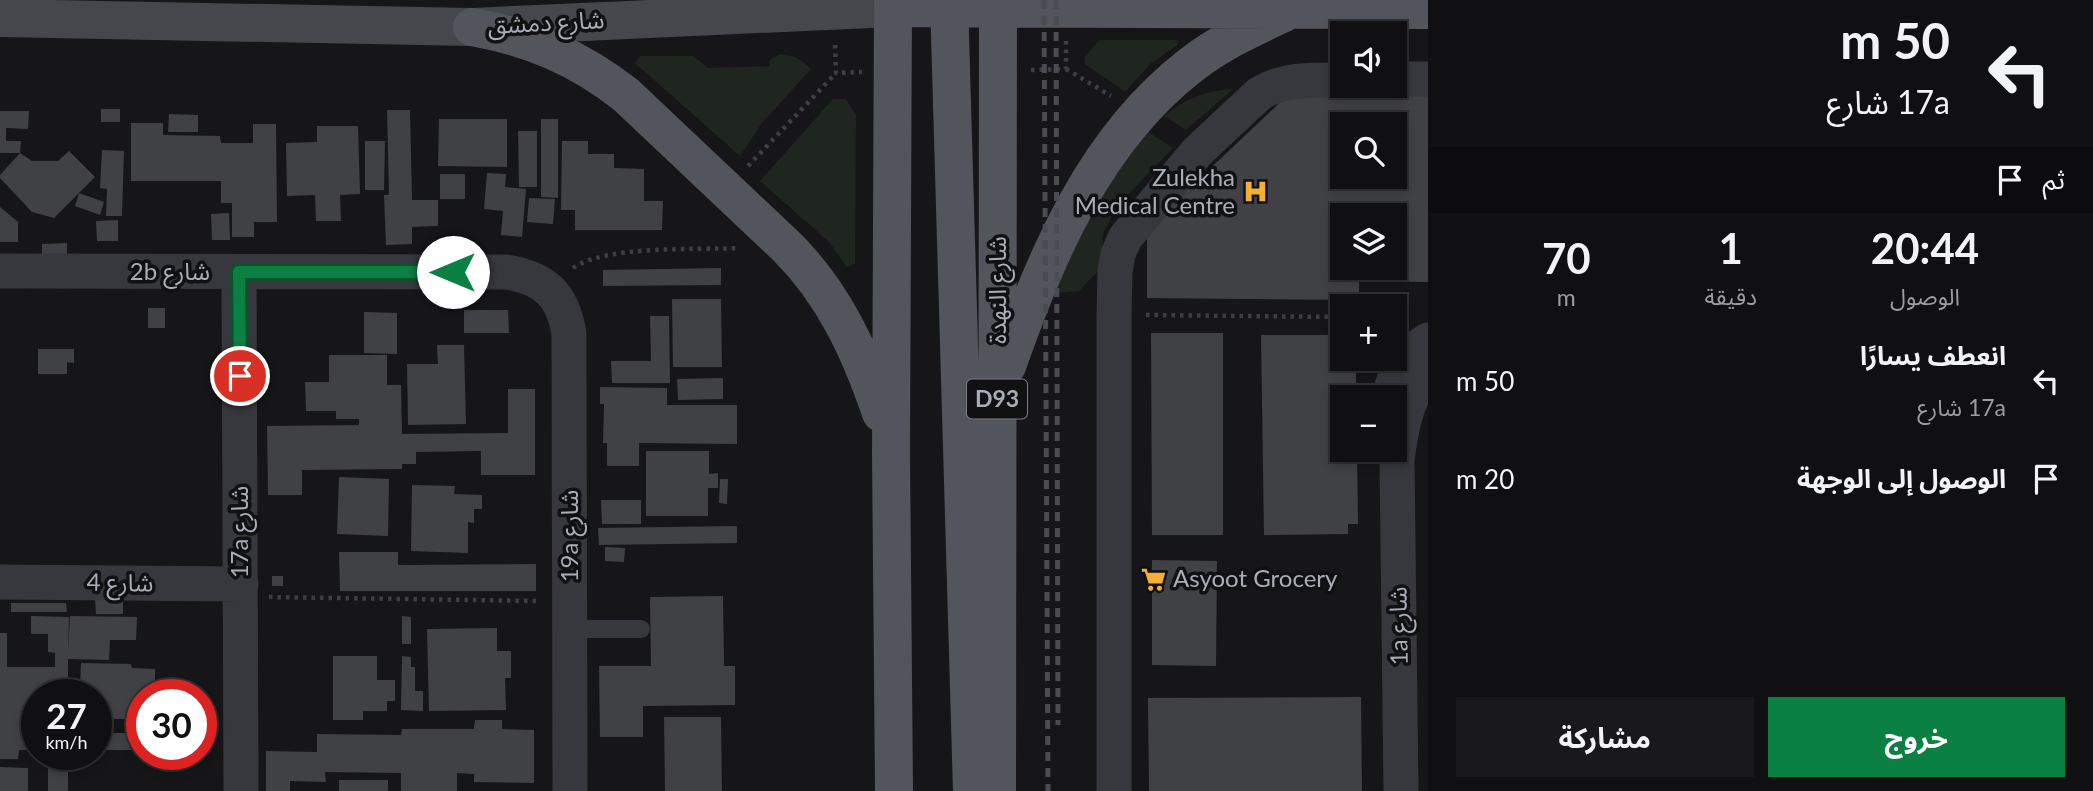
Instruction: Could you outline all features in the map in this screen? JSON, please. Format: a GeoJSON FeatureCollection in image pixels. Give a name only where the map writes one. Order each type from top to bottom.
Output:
{"type":"FeatureCollection","features":[{"type":"Feature","properties":{"kind":"main road","name":"شارع دمشق"},"geometry":{"type":"LineString","coordinates":[[0,18],[472,27],[893,4],[998,4],[1065,9],[1428,10]]}},
{"type":"Feature","properties":{"kind":"main road"},"geometry":{"type":"LineString","coordinates":[[893,4],[891,453],[894,791]]}},
{"type":"Feature","properties":{"kind":"main road"},"geometry":{"type":"LineString","coordinates":[[949,4],[972,791]]}},
{"type":"Feature","properties":{"kind":"main road","name":"شارع النهدة"},"geometry":{"type":"LineString","coordinates":[[997,791],[998,4]]}},
{"type":"Feature","properties":{"kind":"main road"},"geometry":{"type":"LineString","coordinates":[[998,394],[1034,291],[1059,235],[1077,200],[1103,161],[1166,86],[1193,63],[1254,27],[1292,9]]}},
{"type":"Feature","properties":{"kind":"main road"},"geometry":{"type":"LineString","coordinates":[[472,27],[538,43],[599,74],[626,95],[804,264],[832,300],[851,336],[868,374],[891,453]]}},
{"type":"Feature","properties":{"kind":"street"},"geometry":{"type":"LineString","coordinates":[[1407,79],[1428,79]]}},
{"type":"Feature","properties":{"kind":"street"},"geometry":{"type":"LineString","coordinates":[[1114,791],[1114,315],[1118,254],[1134,223],[1197,152],[1259,94],[1270,87],[1298,80],[1330,80]]}},
{"type":"Feature","properties":{"kind":"street","name":"2b شارع"},"geometry":{"type":"LineString","coordinates":[[0,271],[506,272],[532,278],[547,288]]}},
{"type":"Feature","properties":{"kind":"street","name":"17a شارع"},"geometry":{"type":"LineString","coordinates":[[239,272],[241,791]]}},
{"type":"Feature","properties":{"kind":"street","name":"19a شارع"},"geometry":{"type":"LineString","coordinates":[[547,288],[559,300],[566,314],[569,334],[570,791]]}},
{"type":"Feature","properties":{"kind":"street"},"geometry":{"type":"LineString","coordinates":[[1392,385],[1403,361],[1428,340]]}},
{"type":"Feature","properties":{"kind":"street","name":"1a شارع"},"geometry":{"type":"LineString","coordinates":[[1407,410],[1413,395],[1428,373]]}},
{"type":"Feature","properties":{"kind":"street","name":"1a شارع"},"geometry":{"type":"LineString","coordinates":[[1396,462],[1401,791]]}},
{"type":"Feature","properties":{"kind":"street","name":"شارع 4"},"geometry":{"type":"LineString","coordinates":[[0,582],[241,591]]}},
{"type":"Feature","properties":{"kind":"lane"},"geometry":{"type":"LineString","coordinates":[[570,615],[641,629]]}},
{"type":"Feature","properties":{"kind":"path"},"geometry":{"type":"LineString","coordinates":[[1000,70],[1066,69],[1065,9]]}},
{"type":"Feature","properties":{"kind":"path"},"geometry":{"type":"LineString","coordinates":[[726,189],[836,73]]}},
{"type":"Feature","properties":{"kind":"path"},"geometry":{"type":"LineString","coordinates":[[547,288],[583,261],[606,254],[787,247]]}},
{"type":"Feature","properties":{"kind":"path"},"geometry":{"type":"LineString","coordinates":[[1114,315],[1330,317]]}},
{"type":"Feature","properties":{"kind":"path"},"geometry":{"type":"LineString","coordinates":[[241,591],[570,615]]}},
{"type":"Feature","properties":{"kind":"shaded area"},"geometry":{"type":"Polygon","coordinates":[[[1099,40],[1176,40],[1179,44],[1150,64],[1125,92],[1085,64],[1085,57],[1099,40]]]}},
{"type":"Feature","properties":{"kind":"shaded area"},"geometry":{"type":"Polygon","coordinates":[[[779,54],[796,58],[811,69],[762,123],[740,156],[635,63],[640,56],[694,56],[708,68],[769,66],[770,60],[779,54]]]}},
{"type":"Feature","properties":{"kind":"shaded area"},"geometry":{"type":"Polygon","coordinates":[[[1233,89],[1186,130],[1164,116],[1196,96],[1233,89]]]}},
{"type":"Feature","properties":{"kind":"shaded area"},"geometry":{"type":"Polygon","coordinates":[[[833,99],[846,99],[856,115],[855,264],[847,267],[829,242],[760,181],[833,99]]]}},
{"type":"Feature","properties":{"kind":"shaded area"},"geometry":{"type":"Polygon","coordinates":[[[1145,130],[1173,148],[1117,206],[1103,234],[1102,267],[1079,291],[1042,294],[1072,230],[1145,130]]]}},
{"type":"Feature","properties":{"kind":"building"},"geometry":{"type":"Polygon","coordinates":[[[1288,95],[1330,95],[1330,98],[1428,96],[1428,282],[1359,281],[1359,294],[1330,294],[1330,300],[1147,298],[1147,228],[1288,95]]]}},
{"type":"Feature","properties":{"kind":"building"},"geometry":{"type":"Polygon","coordinates":[[[101,109],[120,109],[120,122],[101,122],[101,109]]]}},
{"type":"Feature","properties":{"kind":"building"},"geometry":{"type":"Polygon","coordinates":[[[387,110],[410,110],[412,200],[438,200],[438,226],[412,227],[412,244],[386,245],[384,195],[389,195],[387,110]]]}},
{"type":"Feature","properties":{"kind":"building"},"geometry":{"type":"Polygon","coordinates":[[[0,111],[29,111],[28,129],[6,128],[6,141],[21,141],[20,153],[0,153],[0,111]]]}},
{"type":"Feature","properties":{"kind":"building"},"geometry":{"type":"Polygon","coordinates":[[[169,114],[198,115],[198,132],[168,132],[169,114]]]}},
{"type":"Feature","properties":{"kind":"building"},"geometry":{"type":"Polygon","coordinates":[[[439,119],[507,119],[507,167],[438,166],[439,119]]]}},
{"type":"Feature","properties":{"kind":"building"},"geometry":{"type":"Polygon","coordinates":[[[541,119],[558,119],[558,198],[541,197],[541,119]]]}},
{"type":"Feature","properties":{"kind":"building"},"geometry":{"type":"Polygon","coordinates":[[[131,123],[163,123],[163,135],[220,136],[221,143],[253,143],[253,124],[276,124],[277,222],[254,222],[254,237],[232,237],[232,203],[221,203],[221,181],[131,181],[131,123]]]}},
{"type":"Feature","properties":{"kind":"building"},"geometry":{"type":"Polygon","coordinates":[[[317,126],[358,126],[360,194],[340,195],[341,221],[316,221],[315,195],[287,196],[286,143],[317,142],[317,126]]]}},
{"type":"Feature","properties":{"kind":"building"},"geometry":{"type":"Polygon","coordinates":[[[518,131],[537,131],[537,187],[519,187],[518,131]]]}},
{"type":"Feature","properties":{"kind":"building"},"geometry":{"type":"Polygon","coordinates":[[[365,141],[385,141],[384,190],[365,190],[365,141]]]}},
{"type":"Feature","properties":{"kind":"building"},"geometry":{"type":"Polygon","coordinates":[[[562,141],[588,141],[588,154],[614,154],[614,168],[644,169],[644,201],[663,201],[662,230],[575,230],[575,210],[561,210],[562,141]]]}},
{"type":"Feature","properties":{"kind":"building"},"geometry":{"type":"Polygon","coordinates":[[[102,150],[124,151],[122,216],[106,216],[107,189],[100,188],[102,150]]]}},
{"type":"Feature","properties":{"kind":"building"},"geometry":{"type":"Polygon","coordinates":[[[69,151],[95,177],[54,218],[32,212],[0,178],[20,153],[32,161],[58,161],[69,151]]]}},
{"type":"Feature","properties":{"kind":"building"},"geometry":{"type":"Polygon","coordinates":[[[487,173],[506,174],[505,187],[526,189],[522,237],[501,235],[503,211],[484,209],[487,173]]]}},
{"type":"Feature","properties":{"kind":"building"},"geometry":{"type":"Polygon","coordinates":[[[440,174],[465,174],[465,199],[440,199],[440,174]]]}},
{"type":"Feature","properties":{"kind":"building"},"geometry":{"type":"Polygon","coordinates":[[[79,193],[104,202],[100,215],[75,206],[79,193]]]}},
{"type":"Feature","properties":{"kind":"building"},"geometry":{"type":"Polygon","coordinates":[[[529,198],[555,199],[553,224],[527,222],[529,198]]]}},
{"type":"Feature","properties":{"kind":"building"},"geometry":{"type":"Polygon","coordinates":[[[0,207],[18,222],[18,242],[0,242],[0,207]]]}},
{"type":"Feature","properties":{"kind":"building"},"geometry":{"type":"Polygon","coordinates":[[[229,213],[230,240],[212,240],[211,214],[229,213]]]}},
{"type":"Feature","properties":{"kind":"building"},"geometry":{"type":"Polygon","coordinates":[[[118,220],[118,241],[97,241],[96,221],[118,220]]]}},
{"type":"Feature","properties":{"kind":"building"},"geometry":{"type":"Polygon","coordinates":[[[67,243],[67,255],[42,255],[42,244],[67,243]]]}},
{"type":"Feature","properties":{"kind":"building"},"geometry":{"type":"Polygon","coordinates":[[[721,268],[721,285],[603,286],[603,270],[721,268]]]}},
{"type":"Feature","properties":{"kind":"building"},"geometry":{"type":"Polygon","coordinates":[[[672,299],[721,299],[722,367],[673,367],[672,299]]]}},
{"type":"Feature","properties":{"kind":"building"},"geometry":{"type":"Polygon","coordinates":[[[148,308],[165,308],[165,328],[148,328],[148,308]]]}},
{"type":"Feature","properties":{"kind":"building"},"geometry":{"type":"Polygon","coordinates":[[[464,310],[508,310],[509,333],[464,333],[464,310]]]}},
{"type":"Feature","properties":{"kind":"building"},"geometry":{"type":"Polygon","coordinates":[[[364,312],[397,313],[397,354],[364,353],[364,312]]]}},
{"type":"Feature","properties":{"kind":"building"},"geometry":{"type":"Polygon","coordinates":[[[650,316],[669,316],[670,383],[612,383],[611,361],[651,361],[650,316]]]}},
{"type":"Feature","properties":{"kind":"building"},"geometry":{"type":"Polygon","coordinates":[[[1151,333],[1223,333],[1223,535],[1152,535],[1151,333]]]}},
{"type":"Feature","properties":{"kind":"building"},"geometry":{"type":"Polygon","coordinates":[[[1261,335],[1330,335],[1330,371],[1356,371],[1356,385],[1330,385],[1330,462],[1357,462],[1358,524],[1348,524],[1348,534],[1264,535],[1261,335]]]}},
{"type":"Feature","properties":{"kind":"building"},"geometry":{"type":"Polygon","coordinates":[[[437,345],[464,345],[466,424],[408,425],[407,364],[438,364],[437,345]]]}},
{"type":"Feature","properties":{"kind":"building"},"geometry":{"type":"Polygon","coordinates":[[[38,349],[74,349],[74,363],[67,362],[67,374],[38,374],[38,349]]]}},
{"type":"Feature","properties":{"kind":"building"},"geometry":{"type":"Polygon","coordinates":[[[329,355],[387,355],[387,385],[401,385],[402,434],[508,433],[508,389],[535,389],[535,475],[481,475],[481,451],[416,452],[416,464],[402,464],[402,469],[302,470],[302,495],[268,495],[267,426],[359,425],[359,419],[336,419],[336,411],[306,411],[305,382],[329,382],[329,355]]]}},
{"type":"Feature","properties":{"kind":"building"},"geometry":{"type":"Polygon","coordinates":[[[723,378],[723,399],[678,400],[677,379],[723,378]]]}},
{"type":"Feature","properties":{"kind":"building"},"geometry":{"type":"Polygon","coordinates":[[[600,387],[667,388],[667,405],[737,405],[737,444],[639,443],[639,466],[607,466],[607,443],[603,443],[604,404],[600,404],[600,387]]]}},
{"type":"Feature","properties":{"kind":"building"},"geometry":{"type":"Polygon","coordinates":[[[646,451],[709,451],[709,474],[718,473],[718,488],[708,488],[708,516],[646,516],[646,451]]]}},
{"type":"Feature","properties":{"kind":"building"},"geometry":{"type":"Polygon","coordinates":[[[339,477],[389,479],[388,536],[337,534],[339,477]]]}},
{"type":"Feature","properties":{"kind":"building"},"geometry":{"type":"Polygon","coordinates":[[[720,479],[728,479],[727,504],[719,503],[720,479]]]}},
{"type":"Feature","properties":{"kind":"building"},"geometry":{"type":"Polygon","coordinates":[[[412,485],[455,486],[454,494],[482,495],[482,509],[474,509],[474,523],[468,522],[468,553],[411,551],[412,485]]]}},
{"type":"Feature","properties":{"kind":"building"},"geometry":{"type":"Polygon","coordinates":[[[601,500],[641,500],[641,524],[602,524],[601,500]]]}},
{"type":"Feature","properties":{"kind":"building"},"geometry":{"type":"Polygon","coordinates":[[[737,526],[737,543],[599,545],[598,528],[737,526]]]}},
{"type":"Feature","properties":{"kind":"building"},"geometry":{"type":"Polygon","coordinates":[[[605,547],[625,548],[624,562],[605,561],[605,547]]]}},
{"type":"Feature","properties":{"kind":"building"},"geometry":{"type":"Polygon","coordinates":[[[339,552],[398,552],[398,565],[536,564],[536,591],[340,591],[339,552]]]}},
{"type":"Feature","properties":{"kind":"building"},"geometry":{"type":"Polygon","coordinates":[[[1152,560],[1217,561],[1216,666],[1152,665],[1152,560]]]}},
{"type":"Feature","properties":{"kind":"building"},"geometry":{"type":"Polygon","coordinates":[[[272,576],[283,576],[283,586],[272,586],[272,576]]]}},
{"type":"Feature","properties":{"kind":"building"},"geometry":{"type":"Polygon","coordinates":[[[723,596],[724,666],[735,666],[735,705],[643,706],[643,737],[600,737],[599,666],[651,666],[650,597],[723,596]]]}},
{"type":"Feature","properties":{"kind":"building"},"geometry":{"type":"Polygon","coordinates":[[[95,599],[123,599],[123,614],[96,614],[95,599]]]}},
{"type":"Feature","properties":{"kind":"building"},"geometry":{"type":"Polygon","coordinates":[[[11,603],[66,603],[67,612],[11,612],[11,603]]]}},
{"type":"Feature","properties":{"kind":"building"},"geometry":{"type":"Polygon","coordinates":[[[31,616],[69,617],[68,652],[70,616],[137,617],[136,640],[110,640],[109,660],[68,659],[68,679],[21,679],[21,750],[18,759],[0,759],[0,633],[7,633],[7,667],[55,667],[55,653],[48,652],[48,634],[31,634],[31,616]]]}},
{"type":"Feature","properties":{"kind":"building"},"geometry":{"type":"Polygon","coordinates":[[[402,616],[411,617],[411,644],[402,644],[402,616]]]}},
{"type":"Feature","properties":{"kind":"building"},"geometry":{"type":"Polygon","coordinates":[[[497,628],[497,651],[511,651],[511,678],[505,678],[506,710],[429,711],[427,629],[497,628]]]}},
{"type":"Feature","properties":{"kind":"building"},"geometry":{"type":"Polygon","coordinates":[[[333,656],[377,656],[377,680],[395,680],[395,701],[387,701],[387,711],[363,711],[363,720],[333,720],[333,656]]]}},
{"type":"Feature","properties":{"kind":"building"},"geometry":{"type":"Polygon","coordinates":[[[402,656],[411,657],[411,667],[415,667],[415,691],[423,691],[423,711],[401,710],[402,656]]]}},
{"type":"Feature","properties":{"kind":"building"},"geometry":{"type":"Polygon","coordinates":[[[81,663],[131,664],[132,668],[155,669],[155,679],[126,679],[126,719],[112,719],[112,679],[80,679],[81,663]]]}},
{"type":"Feature","properties":{"kind":"building"},"geometry":{"type":"Polygon","coordinates":[[[1361,697],[1362,791],[1149,791],[1148,698],[1361,697]]]}},
{"type":"Feature","properties":{"kind":"building"},"geometry":{"type":"Polygon","coordinates":[[[664,717],[721,717],[722,791],[665,791],[664,717]]]}},
{"type":"Feature","properties":{"kind":"building"},"geometry":{"type":"Polygon","coordinates":[[[475,720],[502,720],[502,729],[534,730],[534,783],[474,782],[474,774],[457,773],[457,791],[401,791],[401,773],[325,772],[326,782],[290,781],[290,791],[266,791],[266,751],[317,752],[317,734],[401,735],[402,729],[474,729],[475,720]]]}},
{"type":"Feature","properties":{"kind":"building"},"geometry":{"type":"Polygon","coordinates":[[[112,733],[126,733],[126,750],[112,750],[112,733]]]}},
{"type":"Feature","properties":{"kind":"building"},"geometry":{"type":"Polygon","coordinates":[[[0,767],[28,770],[28,791],[0,791],[0,767]]]}},
{"type":"Feature","properties":{"kind":"building"},"geometry":{"type":"Polygon","coordinates":[[[48,770],[68,770],[68,791],[48,791],[48,770]]]}},
{"type":"Feature","properties":{"kind":"building"},"geometry":{"type":"Polygon","coordinates":[[[339,780],[388,780],[388,791],[339,791],[339,780]]]}},
{"type":"Feature","properties":{"kind":"railway"},"geometry":{"type":"LineString","coordinates":[[1044,0],[1048,791]]}},
{"type":"Feature","properties":{"kind":"railway"},"geometry":{"type":"LineString","coordinates":[[1056,0],[1058,725]]}},
{"type":"Feature","properties":{"kind":"place","name":"Zulekha Medical Centre"},"geometry":{"type":"Point","coordinates":[1255,192]}},
{"type":"Feature","properties":{"kind":"place","name":"Asyoot Grocery"},"geometry":{"type":"Point","coordinates":[1153,579]}},
{"type":"Feature","properties":{"kind":"route"},"geometry":{"type":"LineString","coordinates":[[240,376],[239,272],[453,272]]}}]}
